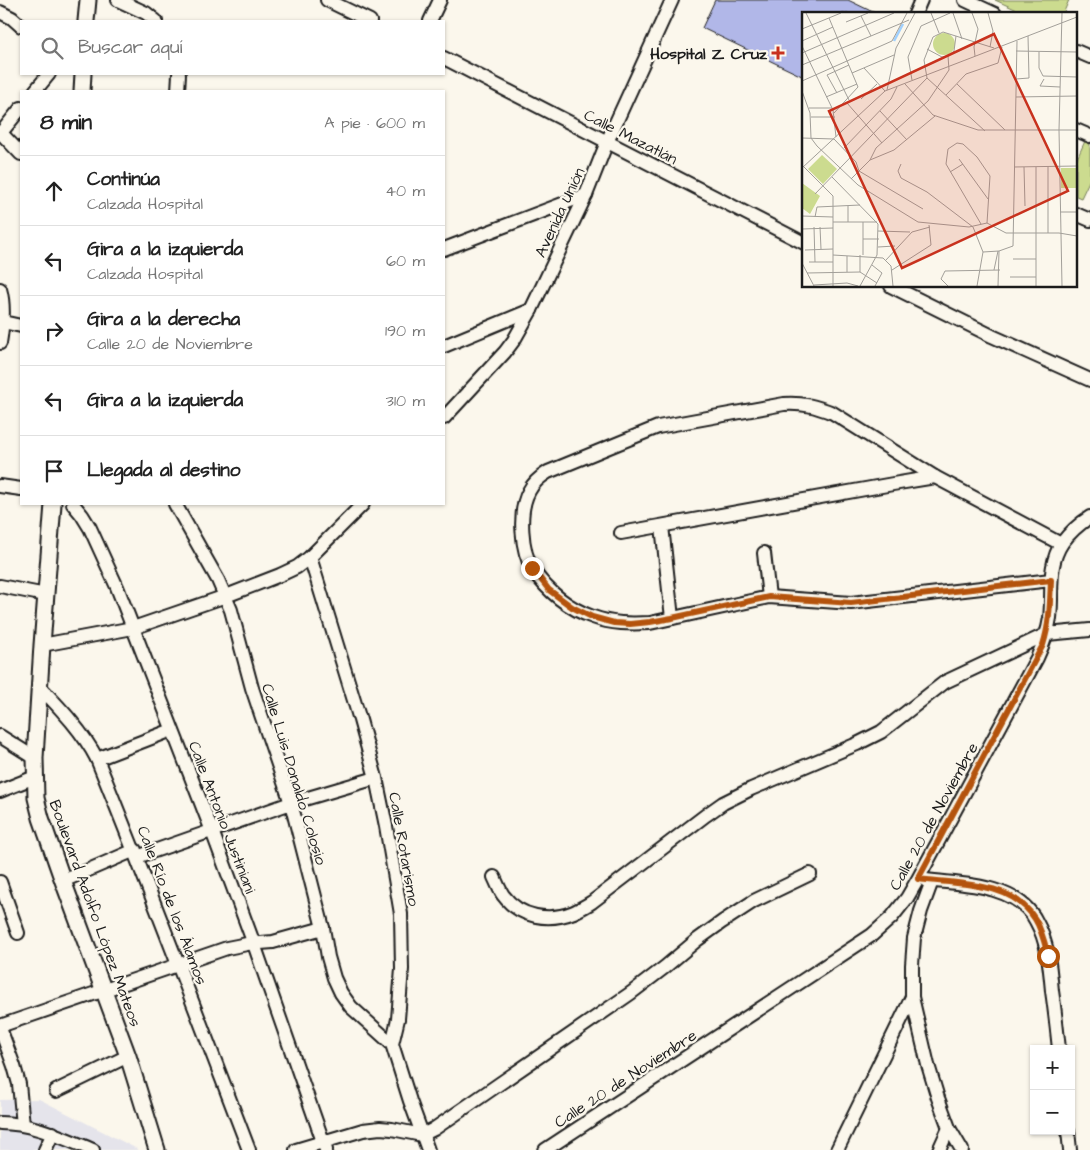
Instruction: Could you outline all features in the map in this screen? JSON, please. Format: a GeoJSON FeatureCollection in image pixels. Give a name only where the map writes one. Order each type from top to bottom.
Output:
{"type":"FeatureCollection","features":[{"type":"Feature","properties":{"kind":"main road"},"geometry":{"type":"LineString","coordinates":[[86,20],[88,0]]}},
{"type":"Feature","properties":{"kind":"main road"},"geometry":{"type":"LineString","coordinates":[[82,90],[83,75]]}},
{"type":"Feature","properties":{"kind":"main road","name":"Boulevard Adolfo López Mateos"},"geometry":{"type":"LineString","coordinates":[[54,505],[35,758],[36,798],[63,881],[128,1056],[157,1150]]}},
{"type":"Feature","properties":{"kind":"street"},"geometry":{"type":"LineString","coordinates":[[118,0],[146,13],[155,20]]}},
{"type":"Feature","properties":{"kind":"street"},"geometry":{"type":"LineString","coordinates":[[327,0],[368,20]]}},
{"type":"Feature","properties":{"kind":"street"},"geometry":{"type":"LineString","coordinates":[[430,20],[440,0]]}},
{"type":"Feature","properties":{"kind":"street","name":"Avenida Unión"},"geometry":{"type":"LineString","coordinates":[[445,417],[505,352],[531,310],[586,195],[607,142],[672,0]]}},
{"type":"Feature","properties":{"kind":"street"},"geometry":{"type":"LineString","coordinates":[[916,12],[921,0]]}},
{"type":"Feature","properties":{"kind":"street"},"geometry":{"type":"LineString","coordinates":[[965,0],[991,12]]}},
{"type":"Feature","properties":{"kind":"street"},"geometry":{"type":"LineString","coordinates":[[0,12],[12,18],[20,25]]}},
{"type":"Feature","properties":{"kind":"street"},"geometry":{"type":"LineString","coordinates":[[1078,52],[1090,57]]}},
{"type":"Feature","properties":{"kind":"street","name":"Calle Mazatlán"},"geometry":{"type":"LineString","coordinates":[[445,59],[802,242]]}},
{"type":"Feature","properties":{"kind":"street"},"geometry":{"type":"LineString","coordinates":[[36,90],[48,75]]}},
{"type":"Feature","properties":{"kind":"street"},"geometry":{"type":"LineString","coordinates":[[178,90],[179,75]]}},
{"type":"Feature","properties":{"kind":"street"},"geometry":{"type":"LineString","coordinates":[[20,109],[0,133],[20,153]]}},
{"type":"Feature","properties":{"kind":"street"},"geometry":{"type":"LineString","coordinates":[[1078,131],[1090,136]]}},
{"type":"Feature","properties":{"kind":"street"},"geometry":{"type":"LineString","coordinates":[[445,249],[586,195]]}},
{"type":"Feature","properties":{"kind":"street"},"geometry":{"type":"LineString","coordinates":[[1078,215],[1090,220]]}},
{"type":"Feature","properties":{"kind":"street"},"geometry":{"type":"LineString","coordinates":[[896,288],[992,336],[1090,380]]}},
{"type":"Feature","properties":{"kind":"street"},"geometry":{"type":"LineString","coordinates":[[0,289],[3,305],[0,343]]}},
{"type":"Feature","properties":{"kind":"street"},"geometry":{"type":"LineString","coordinates":[[445,346],[531,310]]}},
{"type":"Feature","properties":{"kind":"street"},"geometry":{"type":"LineString","coordinates":[[3,322],[20,326]]}},
{"type":"Feature","properties":{"kind":"street"},"geometry":{"type":"LineString","coordinates":[[1051,580],[851,603],[769,597],[650,622],[614,623],[592,617],[572,607],[549,590],[532,568],[524,543],[522,525],[524,506],[529,491],[537,480],[548,472],[658,427],[784,404],[800,404],[833,413],[935,477],[1061,544]]}},
{"type":"Feature","properties":{"kind":"street"},"geometry":{"type":"LineString","coordinates":[[621,533],[935,477]]}},
{"type":"Feature","properties":{"kind":"street"},"geometry":{"type":"LineString","coordinates":[[0,486],[20,489]]}},
{"type":"Feature","properties":{"kind":"street","name":"Calle Antonio Justiniani"},"geometry":{"type":"LineString","coordinates":[[74,505],[90,528],[133,628],[254,944],[325,1146]]}},
{"type":"Feature","properties":{"kind":"street","name":"Calle Luis Donaldo Colosio"},"geometry":{"type":"LineString","coordinates":[[176,505],[206,557],[232,610],[252,688],[290,803],[323,928],[334,978],[341,993],[351,1007],[392,1044]]}},
{"type":"Feature","properties":{"kind":"street"},"geometry":{"type":"LineString","coordinates":[[42,645],[133,628],[280,575],[297,567],[310,557],[362,505]]}},
{"type":"Feature","properties":{"kind":"street","name":"Calle 20 de Noviembre"},"geometry":{"type":"LineString","coordinates":[[545,1150],[872,934],[892,917],[907,898],[918,879],[1037,658],[1047,634],[1054,562],[1061,544],[1076,526],[1090,517]]}},
{"type":"Feature","properties":{"kind":"street"},"geometry":{"type":"LineString","coordinates":[[662,526],[672,618]]}},
{"type":"Feature","properties":{"kind":"street"},"geometry":{"type":"LineString","coordinates":[[764,553],[769,597]]}},
{"type":"Feature","properties":{"kind":"street","name":"Calle Rotarismo"},"geometry":{"type":"LineString","coordinates":[[310,557],[376,778],[401,914],[402,970],[398,1019],[392,1044]]}},
{"type":"Feature","properties":{"kind":"street"},"geometry":{"type":"LineString","coordinates":[[0,586],[46,595]]}},
{"type":"Feature","properties":{"kind":"street"},"geometry":{"type":"LineString","coordinates":[[494,877],[503,894],[513,906],[528,914],[549,918],[574,912],[592,902],[723,803],[881,732],[945,682],[1047,634],[1090,630]]}},
{"type":"Feature","properties":{"kind":"street","name":"Calle Río de los Álamos"},"geometry":{"type":"LineString","coordinates":[[40,687],[90,745],[97,759],[136,854],[249,1150]]}},
{"type":"Feature","properties":{"kind":"street"},"geometry":{"type":"LineString","coordinates":[[97,759],[172,730]]}},
{"type":"Feature","properties":{"kind":"street"},"geometry":{"type":"LineString","coordinates":[[0,736],[35,758]]}},
{"type":"Feature","properties":{"kind":"street"},"geometry":{"type":"LineString","coordinates":[[0,791],[35,776]]}},
{"type":"Feature","properties":{"kind":"street"},"geometry":{"type":"LineString","coordinates":[[63,881],[136,854],[212,831],[290,803],[376,778]]}},
{"type":"Feature","properties":{"kind":"street"},"geometry":{"type":"LineString","coordinates":[[296,1150],[325,1146],[363,1130],[392,1129],[422,1135],[434,1129],[632,993],[722,922],[754,901],[810,874]]}},
{"type":"Feature","properties":{"kind":"street"},"geometry":{"type":"LineString","coordinates":[[918,879],[975,885],[996,890],[1028,908],[1043,936],[1048,956],[1059,1045]]}},
{"type":"Feature","properties":{"kind":"street"},"geometry":{"type":"LineString","coordinates":[[932,881],[920,911],[914,938],[912,998],[938,1098],[948,1128],[962,1150]]}},
{"type":"Feature","properties":{"kind":"street"},"geometry":{"type":"LineString","coordinates":[[0,882],[18,934]]}},
{"type":"Feature","properties":{"kind":"street"},"geometry":{"type":"LineString","coordinates":[[23,1125],[19,1084],[0,1027],[227,948],[273,942],[323,928]]}},
{"type":"Feature","properties":{"kind":"street"},"geometry":{"type":"LineString","coordinates":[[837,1150],[912,998]]}},
{"type":"Feature","properties":{"kind":"street"},"geometry":{"type":"LineString","coordinates":[[392,1044],[428,1150]]}},
{"type":"Feature","properties":{"kind":"street"},"geometry":{"type":"LineString","coordinates":[[56,1091],[128,1056]]}},
{"type":"Feature","properties":{"kind":"street"},"geometry":{"type":"LineString","coordinates":[[0,1123],[23,1125],[53,1133],[93,1150]]}},
{"type":"Feature","properties":{"kind":"street"},"geometry":{"type":"LineString","coordinates":[[939,1150],[948,1128]]}},
{"type":"Feature","properties":{"kind":"street"},"geometry":{"type":"LineString","coordinates":[[45,1150],[53,1133]]}},
{"type":"Feature","properties":{"kind":"street"},"geometry":{"type":"LineString","coordinates":[[1068,1135],[1070,1150]]}},
{"type":"Feature","properties":{"kind":"shaded area"},"geometry":{"type":"Polygon","coordinates":[[[39,1099],[139,1150],[0,1150],[0,1100],[39,1099]]]}},
{"type":"Feature","properties":{"kind":"green space"},"geometry":{"type":"Polygon","coordinates":[[[995,0],[1069,0],[1064,12],[1022,12],[995,0]]]}},
{"type":"Feature","properties":{"kind":"green space"},"geometry":{"type":"Polygon","coordinates":[[[1085,141],[1090,144],[1090,179],[1081,198],[1078,197],[1078,157],[1085,141]]]}},
{"type":"Feature","properties":{"kind":"building","name":"Hospital Z Cruz"},"geometry":{"type":"Polygon","coordinates":[[[715,0],[848,0],[873,12],[802,12],[802,76],[702,28],[715,0]]]}},
{"type":"Feature","properties":{"kind":"place","name":"Hospital Z Cruz"},"geometry":{"type":"Point","coordinates":[778,53]}},
{"type":"Feature","properties":{"kind":"route"},"geometry":{"type":"LineString","coordinates":[[532,568],[549,590],[572,607],[592,617],[614,623],[630,624],[672,618],[769,597],[851,603],[1051,580],[1050,616],[1043,645],[918,879],[975,885],[996,890],[1013,898],[1028,908],[1036,920],[1043,936],[1048,956]]}}]}
